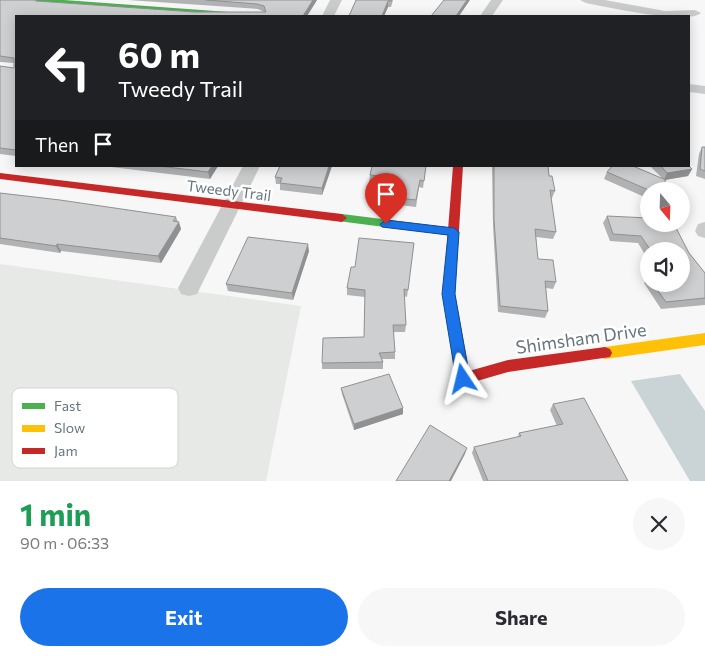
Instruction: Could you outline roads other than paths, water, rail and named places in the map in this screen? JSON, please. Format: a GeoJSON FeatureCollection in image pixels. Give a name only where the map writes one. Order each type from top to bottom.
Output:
{"type":"FeatureCollection","features":[{"type":"Feature","properties":{"kind":"street"},"geometry":{"type":"LineString","coordinates":[[38,0],[243,15]]}},
{"type":"Feature","properties":{"kind":"street"},"geometry":{"type":"LineString","coordinates":[[328,15],[336,0]]}},
{"type":"Feature","properties":{"kind":"street"},"geometry":{"type":"LineString","coordinates":[[487,15],[497,0]]}},
{"type":"Feature","properties":{"kind":"street"},"geometry":{"type":"LineString","coordinates":[[586,0],[665,14],[695,12]]}},
{"type":"Feature","properties":{"kind":"street"},"geometry":{"type":"LineString","coordinates":[[690,88],[705,90]]}},
{"type":"Feature","properties":{"kind":"street"},"geometry":{"type":"LineString","coordinates":[[189,288],[252,167]]}},
{"type":"Feature","properties":{"kind":"street"},"geometry":{"type":"LineString","coordinates":[[454,232],[458,167]]}},
{"type":"Feature","properties":{"kind":"street","name":"Tweedy Trail"},"geometry":{"type":"LineString","coordinates":[[0,176],[454,232]]}},
{"type":"Feature","properties":{"kind":"street","name":"Shimsham Drive"},"geometry":{"type":"LineString","coordinates":[[454,232],[449,294],[463,379],[508,366],[705,339]]}}]}
